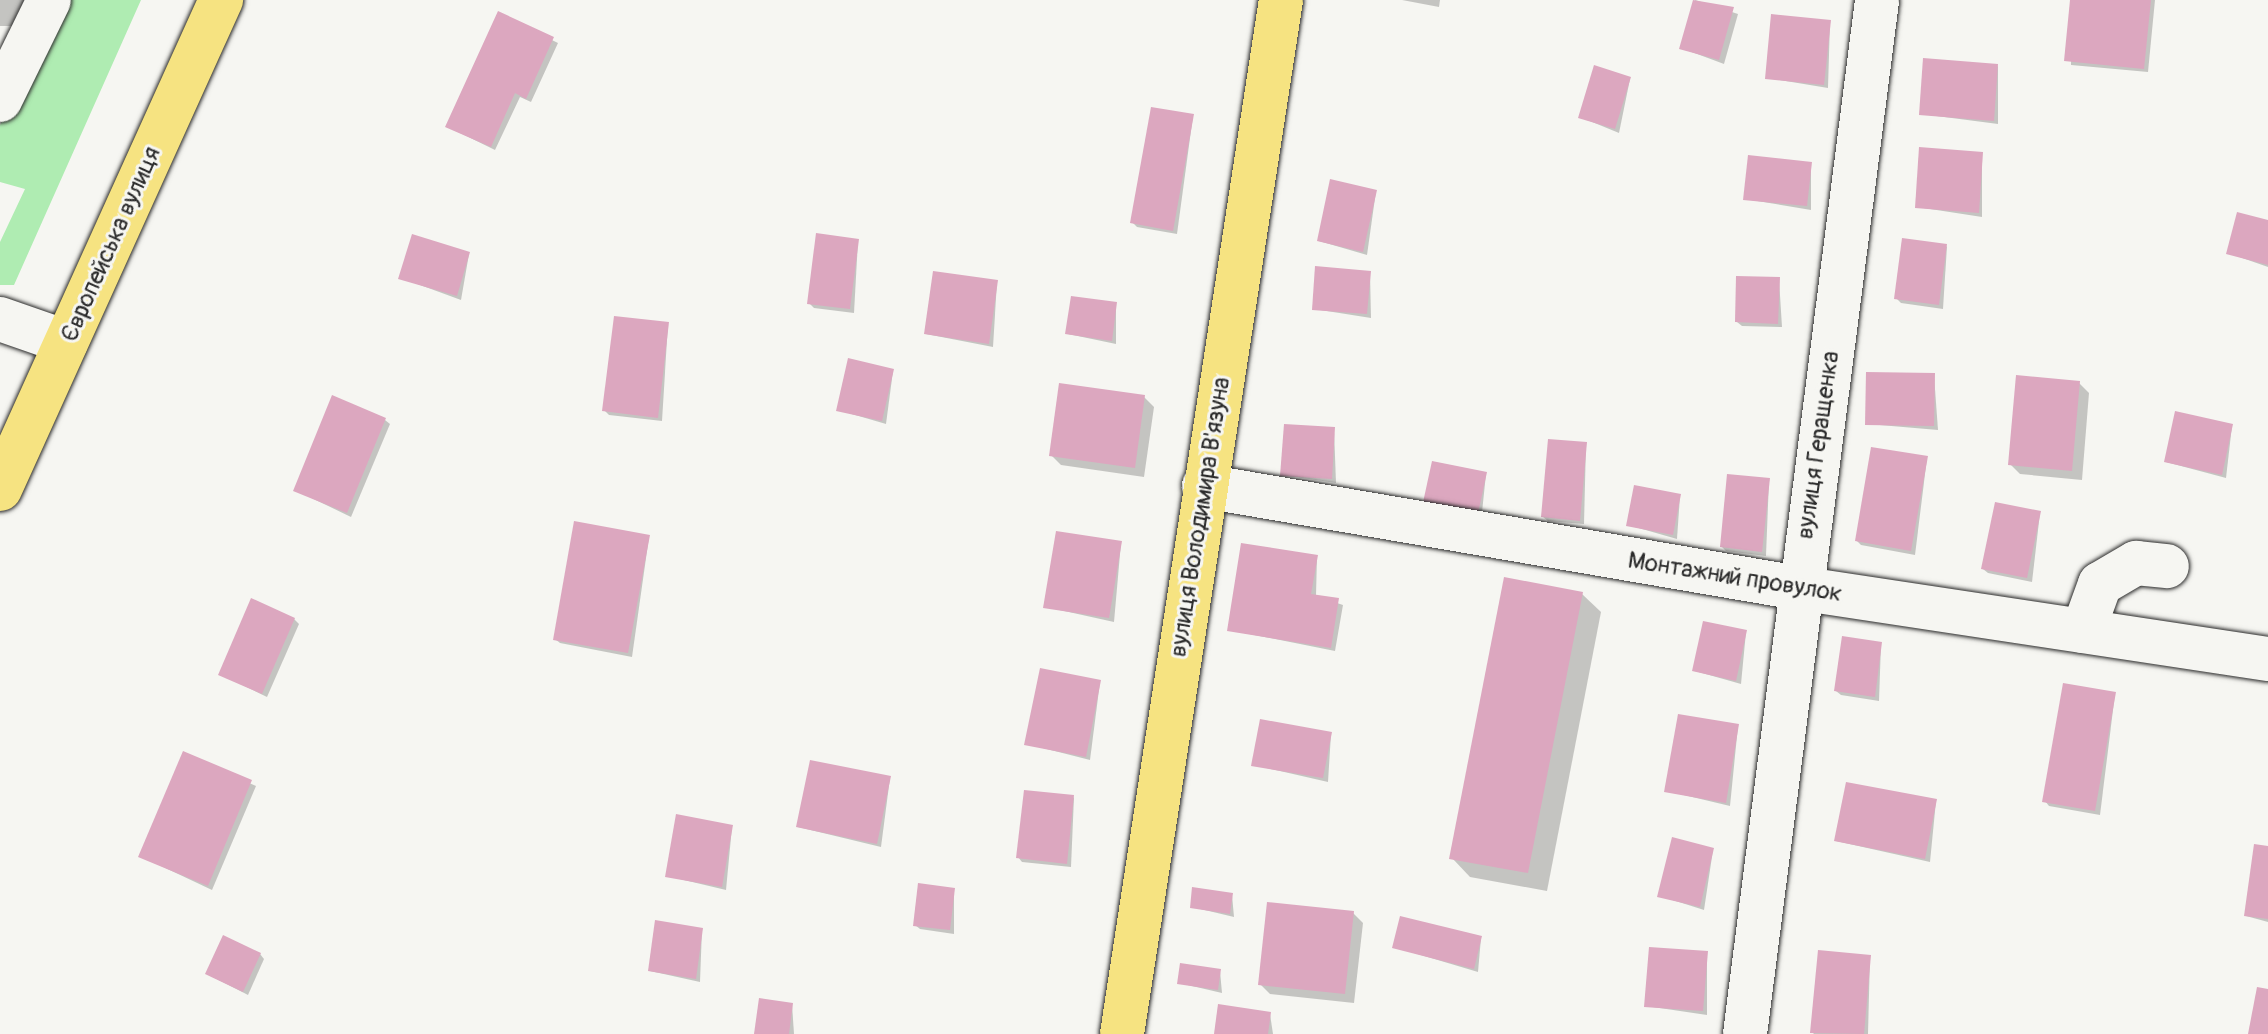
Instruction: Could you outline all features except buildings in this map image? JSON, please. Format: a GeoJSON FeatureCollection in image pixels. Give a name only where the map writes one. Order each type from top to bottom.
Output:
{"type":"FeatureCollection","features":[{"type":"Feature","properties":{"kind":"main road","name":"Європейська вулиця"},"geometry":{"type":"LineString","coordinates":[[0,489],[221,0]]}},
{"type":"Feature","properties":{"kind":"main road","name":"вулиця Володимира В'язуна"},"geometry":{"type":"LineString","coordinates":[[1122,1034],[1281,0]]}},
{"type":"Feature","properties":{"kind":"street"},"geometry":{"type":"LineString","coordinates":[[0,100],[49,0]]}},
{"type":"Feature","properties":{"kind":"street","name":"вулиця Геращенка"},"geometry":{"type":"LineString","coordinates":[[1745,1034],[1798,588],[1877,0]]}},
{"type":"Feature","properties":{"kind":"street"},"geometry":{"type":"LineString","coordinates":[[0,319],[66,342]]}},
{"type":"Feature","properties":{"kind":"street","name":"Монтажний провулок"},"geometry":{"type":"LineString","coordinates":[[1204,486],[1798,588],[2268,659]]}},
{"type":"Feature","properties":{"kind":"street"},"geometry":{"type":"LineString","coordinates":[[2083,631],[2100,584],[2136,563],[2167,566]]}},
{"type":"Feature","properties":{"kind":"green space"},"geometry":{"type":"Polygon","coordinates":[[[61,0],[141,0],[14,285],[0,285],[0,242],[25,189],[0,182],[0,125],[61,0]]]}}]}
